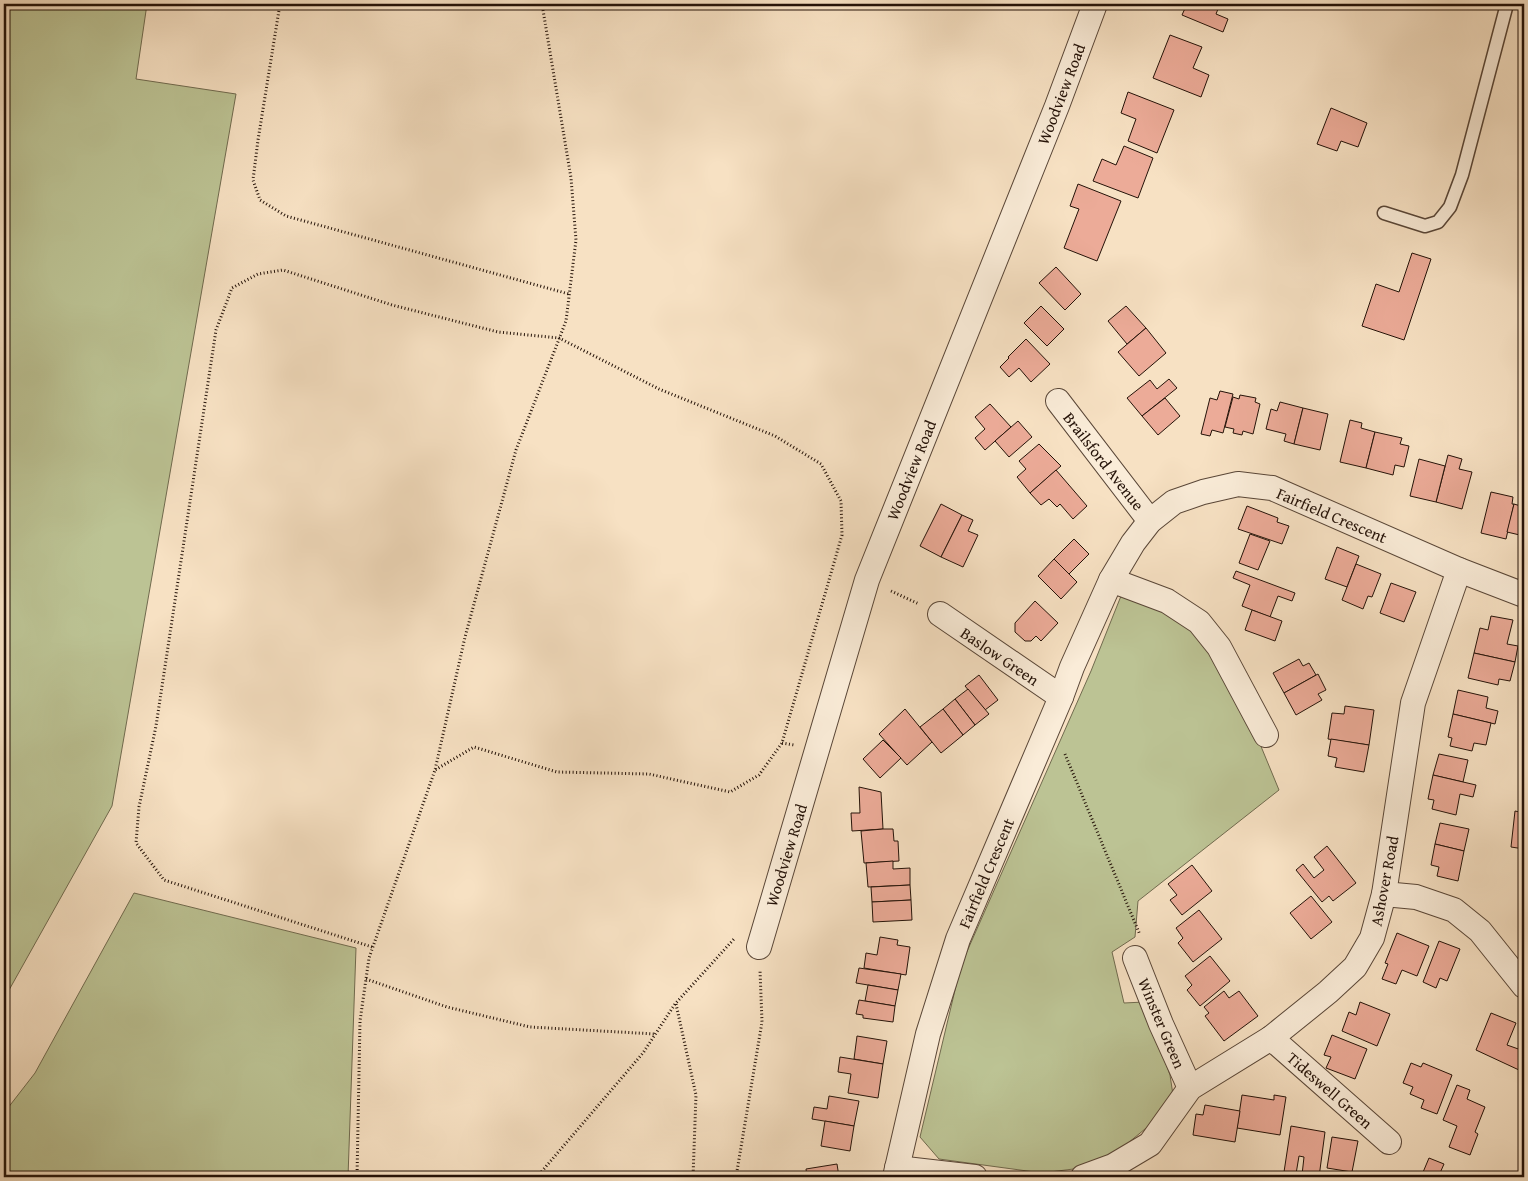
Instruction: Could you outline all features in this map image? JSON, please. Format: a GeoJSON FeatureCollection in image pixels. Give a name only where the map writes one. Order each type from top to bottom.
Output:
{"type":"FeatureCollection","features":[{"type":"Feature","properties":{"kind":"street","name":"Woodview Road"},"geometry":{"type":"LineString","coordinates":[[758,948],[867,580],[1058,106],[1095,4]]}},
{"type":"Feature","properties":{"kind":"street","name":"Brailsford Avenue"},"geometry":{"type":"LineString","coordinates":[[1058,402],[1150,520]]}},
{"type":"Feature","properties":{"kind":"street","name":"Fairfield Crescent"},"geometry":{"type":"LineString","coordinates":[[896,1173],[928,1034],[958,939],[1051,721],[1072,667],[1111,580],[1133,543],[1150,520],[1174,502],[1202,492],[1238,484],[1272,488],[1459,570],[1524,595]]}},
{"type":"Feature","properties":{"kind":"street","name":"Ashover Road"},"geometry":{"type":"LineString","coordinates":[[1083,1177],[1113,1166],[1150,1144],[1190,1088],[1270,1038],[1328,992],[1355,967],[1372,938],[1384,894],[1413,703],[1459,570]]}},
{"type":"Feature","properties":{"kind":"street"},"geometry":{"type":"LineString","coordinates":[[1111,580],[1167,601],[1199,622],[1219,647],[1266,735]]}},
{"type":"Feature","properties":{"kind":"street","name":"Baslow Green"},"geometry":{"type":"LineString","coordinates":[[940,614],[1061,697]]}},
{"type":"Feature","properties":{"kind":"street"},"geometry":{"type":"LineString","coordinates":[[1384,894],[1416,897],[1454,910],[1480,930],[1524,986]]}},
{"type":"Feature","properties":{"kind":"street","name":"Winster Green"},"geometry":{"type":"LineString","coordinates":[[1135,958],[1161,1024],[1190,1088]]}},
{"type":"Feature","properties":{"kind":"street","name":"Tideswell Green"},"geometry":{"type":"LineString","coordinates":[[1270,1038],[1389,1142]]}},
{"type":"Feature","properties":{"kind":"street"},"geometry":{"type":"LineString","coordinates":[[896,1173],[975,1177]]}},
{"type":"Feature","properties":{"kind":"lane"},"geometry":{"type":"LineString","coordinates":[[1384,213],[1424,226],[1438,222],[1450,207],[1462,175],[1507,4]]}},
{"type":"Feature","properties":{"kind":"path"},"geometry":{"type":"LineString","coordinates":[[280,4],[253,180],[260,200],[286,216],[569,294]]}},
{"type":"Feature","properties":{"kind":"path"},"geometry":{"type":"LineString","coordinates":[[357,1177],[360,1021],[368,958],[435,770],[465,637],[516,450],[566,321],[576,240],[571,178],[542,4]]}},
{"type":"Feature","properties":{"kind":"path"},"geometry":{"type":"LineString","coordinates":[[372,947],[164,880],[136,842],[139,807],[157,716],[216,330],[232,288],[258,274],[283,270],[392,305],[498,332],[559,338],[659,389],[774,436],[821,464],[842,501],[842,535],[782,743],[759,776],[730,792],[649,774],[556,772],[474,747],[435,770]]}},
{"type":"Feature","properties":{"kind":"path"},"geometry":{"type":"LineString","coordinates":[[867,580],[940,614]]}},
{"type":"Feature","properties":{"kind":"path"},"geometry":{"type":"LineString","coordinates":[[1051,721],[1147,949],[1135,958]]}},
{"type":"Feature","properties":{"kind":"path"},"geometry":{"type":"LineString","coordinates":[[537,1177],[643,1053],[675,1004],[737,936],[758,948],[762,1022],[736,1177]]}},
{"type":"Feature","properties":{"kind":"path"},"geometry":{"type":"LineString","coordinates":[[366,979],[447,1007],[530,1027],[656,1034]]}},
{"type":"Feature","properties":{"kind":"path"},"geometry":{"type":"LineString","coordinates":[[675,1004],[696,1095],[692,1177]]}},
{"type":"Feature","properties":{"kind":"green space"},"geometry":{"type":"Polygon","coordinates":[[[4,4],[147,4],[136,79],[236,94],[112,806],[4,999],[4,4]]]}},
{"type":"Feature","properties":{"kind":"green space"},"geometry":{"type":"Polygon","coordinates":[[[1123,591],[1177,616],[1215,654],[1253,727],[1279,790],[1138,901],[1135,937],[1112,952],[1124,1003],[1144,1002],[1170,1075],[1173,1095],[1151,1124],[1122,1148],[1089,1167],[1042,1173],[939,1159],[920,1137],[961,965],[1091,671],[1123,591]]]}},
{"type":"Feature","properties":{"kind":"green space"},"geometry":{"type":"Polygon","coordinates":[[[134,893],[356,948],[348,1177],[4,1177],[4,1113],[35,1073],[134,893]]]}},
{"type":"Feature","properties":{"kind":"building"},"geometry":{"type":"Polygon","coordinates":[[[1187,4],[1220,4],[1216,14],[1228,19],[1223,32],[1182,15],[1187,4]]]}},
{"type":"Feature","properties":{"kind":"building"},"geometry":{"type":"Polygon","coordinates":[[[1170,35],[1202,47],[1193,68],[1209,75],[1201,97],[1153,78],[1170,35]]]}},
{"type":"Feature","properties":{"kind":"building"},"geometry":{"type":"Polygon","coordinates":[[[1128,92],[1174,110],[1157,153],[1128,141],[1136,119],[1121,113],[1128,92]]]}},
{"type":"Feature","properties":{"kind":"building"},"geometry":{"type":"Polygon","coordinates":[[[1331,108],[1367,123],[1358,147],[1341,141],[1337,151],[1317,144],[1331,108]]]}},
{"type":"Feature","properties":{"kind":"building"},"geometry":{"type":"Polygon","coordinates":[[[1124,146],[1153,158],[1138,198],[1093,181],[1102,159],[1116,165],[1124,146]]]}},
{"type":"Feature","properties":{"kind":"building"},"geometry":{"type":"Polygon","coordinates":[[[1078,184],[1121,201],[1097,261],[1064,248],[1079,209],[1070,206],[1078,184]]]}},
{"type":"Feature","properties":{"kind":"building"},"geometry":{"type":"Polygon","coordinates":[[[1412,253],[1431,259],[1404,340],[1362,326],[1376,284],[1399,292],[1412,253]]]}},
{"type":"Feature","properties":{"kind":"building"},"geometry":{"type":"Polygon","coordinates":[[[1056,267],[1081,294],[1065,310],[1039,283],[1056,267]]]}},
{"type":"Feature","properties":{"kind":"building"},"geometry":{"type":"Polygon","coordinates":[[[1041,306],[1064,329],[1047,346],[1024,323],[1041,306]]]}},
{"type":"Feature","properties":{"kind":"building"},"geometry":{"type":"Polygon","coordinates":[[[1126,306],[1146,328],[1127,344],[1108,321],[1126,306]]]}},
{"type":"Feature","properties":{"kind":"building"},"geometry":{"type":"Polygon","coordinates":[[[1146,328],[1166,353],[1139,376],[1118,352],[1146,328]]]}},
{"type":"Feature","properties":{"kind":"building"},"geometry":{"type":"Polygon","coordinates":[[[1026,339],[1050,364],[1031,382],[1019,368],[1009,377],[1000,367],[1026,339]]]}},
{"type":"Feature","properties":{"kind":"building"},"geometry":{"type":"Polygon","coordinates":[[[1169,379],[1177,388],[1142,416],[1127,398],[1150,380],[1157,389],[1169,379]]]}},
{"type":"Feature","properties":{"kind":"building"},"geometry":{"type":"Polygon","coordinates":[[[1220,391],[1233,394],[1223,433],[1212,430],[1210,436],[1201,434],[1210,398],[1217,400],[1220,391]]]}},
{"type":"Feature","properties":{"kind":"building"},"geometry":{"type":"Polygon","coordinates":[[[1240,395],[1256,398],[1255,402],[1260,404],[1253,434],[1243,431],[1242,435],[1233,433],[1234,429],[1225,427],[1233,397],[1239,399],[1240,395]]]}},
{"type":"Feature","properties":{"kind":"building"},"geometry":{"type":"Polygon","coordinates":[[[1165,398],[1180,416],[1158,435],[1142,416],[1165,398]]]}},
{"type":"Feature","properties":{"kind":"building"},"geometry":{"type":"Polygon","coordinates":[[[1280,402],[1303,408],[1294,444],[1284,441],[1286,434],[1266,429],[1271,409],[1277,411],[1280,402]]]}},
{"type":"Feature","properties":{"kind":"building"},"geometry":{"type":"Polygon","coordinates":[[[990,404],[1011,427],[985,450],[975,438],[985,429],[975,417],[990,404]]]}},
{"type":"Feature","properties":{"kind":"building"},"geometry":{"type":"Polygon","coordinates":[[[1303,408],[1328,414],[1320,450],[1294,444],[1303,408]]]}},
{"type":"Feature","properties":{"kind":"building"},"geometry":{"type":"Polygon","coordinates":[[[1350,420],[1362,423],[1361,428],[1375,432],[1366,468],[1340,462],[1350,420]]]}},
{"type":"Feature","properties":{"kind":"building"},"geometry":{"type":"Polygon","coordinates":[[[1018,421],[1032,437],[1009,457],[995,441],[1018,421]]]}},
{"type":"Feature","properties":{"kind":"building"},"geometry":{"type":"Polygon","coordinates":[[[1375,432],[1402,438],[1400,444],[1409,446],[1404,467],[1395,465],[1393,475],[1366,468],[1375,432]]]}},
{"type":"Feature","properties":{"kind":"building"},"geometry":{"type":"Polygon","coordinates":[[[1039,444],[1061,466],[1030,493],[1017,477],[1026,469],[1019,461],[1039,444]]]}},
{"type":"Feature","properties":{"kind":"building"},"geometry":{"type":"Polygon","coordinates":[[[1448,455],[1462,459],[1459,469],[1472,472],[1462,509],[1436,502],[1448,455]]]}},
{"type":"Feature","properties":{"kind":"building"},"geometry":{"type":"Polygon","coordinates":[[[1419,459],[1445,466],[1436,502],[1410,496],[1419,459]]]}},
{"type":"Feature","properties":{"kind":"building"},"geometry":{"type":"Polygon","coordinates":[[[1056,470],[1087,506],[1073,519],[1060,504],[1057,507],[1049,499],[1041,505],[1030,493],[1056,470]]]}},
{"type":"Feature","properties":{"kind":"building"},"geometry":{"type":"Polygon","coordinates":[[[1491,492],[1513,497],[1512,504],[1514,504],[1506,539],[1481,533],[1491,492]]]}},
{"type":"Feature","properties":{"kind":"building"},"geometry":{"type":"Polygon","coordinates":[[[941,504],[962,515],[941,557],[920,546],[941,504]]]}},
{"type":"Feature","properties":{"kind":"building"},"geometry":{"type":"Polygon","coordinates":[[[1514,504],[1524,507],[1524,536],[1507,532],[1514,504]]]}},
{"type":"Feature","properties":{"kind":"building"},"geometry":{"type":"Polygon","coordinates":[[[1247,506],[1278,518],[1277,522],[1289,526],[1282,544],[1238,529],[1247,506]]]}},
{"type":"Feature","properties":{"kind":"building"},"geometry":{"type":"Polygon","coordinates":[[[962,515],[973,520],[968,531],[978,535],[963,567],[941,557],[962,515]]]}},
{"type":"Feature","properties":{"kind":"building"},"geometry":{"type":"Polygon","coordinates":[[[1250,534],[1270,541],[1258,570],[1239,563],[1250,534]]]}},
{"type":"Feature","properties":{"kind":"building"},"geometry":{"type":"Polygon","coordinates":[[[1074,539],[1089,554],[1069,574],[1054,559],[1074,539]]]}},
{"type":"Feature","properties":{"kind":"building"},"geometry":{"type":"Polygon","coordinates":[[[1337,547],[1359,556],[1347,587],[1325,579],[1337,547]]]}},
{"type":"Feature","properties":{"kind":"building"},"geometry":{"type":"Polygon","coordinates":[[[1054,559],[1077,582],[1061,599],[1038,576],[1054,559]]]}},
{"type":"Feature","properties":{"kind":"building"},"geometry":{"type":"Polygon","coordinates":[[[1356,564],[1381,574],[1372,597],[1368,596],[1363,609],[1342,600],[1356,564]]]}},
{"type":"Feature","properties":{"kind":"building"},"geometry":{"type":"Polygon","coordinates":[[[1236,571],[1295,593],[1292,601],[1278,596],[1270,617],[1242,606],[1250,585],[1233,578],[1236,571]]]}},
{"type":"Feature","properties":{"kind":"building"},"geometry":{"type":"Polygon","coordinates":[[[1391,583],[1416,592],[1404,622],[1380,613],[1391,583]]]}},
{"type":"Feature","properties":{"kind":"building"},"geometry":{"type":"Polygon","coordinates":[[[1035,601],[1058,623],[1041,641],[1036,636],[1031,641],[1025,641],[1015,632],[1015,623],[1035,601]]]}},
{"type":"Feature","properties":{"kind":"building"},"geometry":{"type":"Polygon","coordinates":[[[1252,610],[1282,621],[1275,641],[1245,630],[1252,610]]]}},
{"type":"Feature","properties":{"kind":"building"},"geometry":{"type":"Polygon","coordinates":[[[1491,616],[1513,620],[1507,644],[1518,646],[1515,662],[1474,653],[1480,628],[1488,630],[1491,616]]]}},
{"type":"Feature","properties":{"kind":"building"},"geometry":{"type":"Polygon","coordinates":[[[1474,653],[1515,662],[1510,681],[1499,679],[1498,685],[1468,678],[1474,653]]]}},
{"type":"Feature","properties":{"kind":"building"},"geometry":{"type":"Polygon","coordinates":[[[1299,659],[1303,666],[1309,663],[1316,675],[1284,693],[1273,673],[1299,659]]]}},
{"type":"Feature","properties":{"kind":"building"},"geometry":{"type":"Polygon","coordinates":[[[1318,674],[1326,690],[1318,694],[1322,700],[1296,715],[1284,693],[1318,674]]]}},
{"type":"Feature","properties":{"kind":"building"},"geometry":{"type":"Polygon","coordinates":[[[979,675],[998,700],[985,710],[965,686],[979,675]]]}},
{"type":"Feature","properties":{"kind":"building"},"geometry":{"type":"Polygon","coordinates":[[[968,689],[989,714],[975,725],[955,699],[968,689]]]}},
{"type":"Feature","properties":{"kind":"building"},"geometry":{"type":"Polygon","coordinates":[[[1458,690],[1488,697],[1486,708],[1498,711],[1495,724],[1453,714],[1458,690]]]}},
{"type":"Feature","properties":{"kind":"building"},"geometry":{"type":"Polygon","coordinates":[[[955,699],[975,725],[963,735],[943,709],[955,699]]]}},
{"type":"Feature","properties":{"kind":"building"},"geometry":{"type":"Polygon","coordinates":[[[1345,706],[1374,710],[1369,745],[1328,739],[1332,713],[1344,714],[1345,706]]]}},
{"type":"Feature","properties":{"kind":"building"},"geometry":{"type":"Polygon","coordinates":[[[905,709],[932,742],[907,765],[879,734],[905,709]]]}},
{"type":"Feature","properties":{"kind":"building"},"geometry":{"type":"Polygon","coordinates":[[[943,709],[963,735],[941,753],[920,727],[943,709]]]}},
{"type":"Feature","properties":{"kind":"building"},"geometry":{"type":"Polygon","coordinates":[[[1453,714],[1491,723],[1486,745],[1474,743],[1472,751],[1450,746],[1452,738],[1448,737],[1453,714]]]}},
{"type":"Feature","properties":{"kind":"building"},"geometry":{"type":"Polygon","coordinates":[[[1331,739],[1369,745],[1364,772],[1335,767],[1337,758],[1328,756],[1331,739]]]}},
{"type":"Feature","properties":{"kind":"building"},"geometry":{"type":"Polygon","coordinates":[[[883,740],[901,758],[880,778],[863,759],[883,740]]]}},
{"type":"Feature","properties":{"kind":"building"},"geometry":{"type":"Polygon","coordinates":[[[1439,754],[1468,760],[1463,782],[1433,775],[1439,754]]]}},
{"type":"Feature","properties":{"kind":"building"},"geometry":{"type":"Polygon","coordinates":[[[1433,775],[1476,785],[1473,797],[1460,794],[1456,815],[1432,809],[1434,800],[1428,799],[1433,775]]]}},
{"type":"Feature","properties":{"kind":"building"},"geometry":{"type":"Polygon","coordinates":[[[859,787],[881,792],[883,829],[852,831],[851,813],[860,813],[859,787]]]}},
{"type":"Feature","properties":{"kind":"building"},"geometry":{"type":"Polygon","coordinates":[[[1515,811],[1524,813],[1524,849],[1511,847],[1515,811]]]}},
{"type":"Feature","properties":{"kind":"building"},"geometry":{"type":"Polygon","coordinates":[[[1440,823],[1469,829],[1464,851],[1435,844],[1440,823]]]}},
{"type":"Feature","properties":{"kind":"building"},"geometry":{"type":"Polygon","coordinates":[[[893,829],[894,841],[898,841],[899,861],[864,863],[861,831],[893,829]]]}},
{"type":"Feature","properties":{"kind":"building"},"geometry":{"type":"Polygon","coordinates":[[[1435,844],[1464,851],[1458,881],[1437,876],[1439,867],[1431,865],[1435,844]]]}},
{"type":"Feature","properties":{"kind":"building"},"geometry":{"type":"Polygon","coordinates":[[[1327,846],[1356,883],[1333,901],[1329,896],[1322,902],[1296,870],[1303,864],[1314,878],[1324,870],[1314,857],[1327,846]]]}},
{"type":"Feature","properties":{"kind":"building"},"geometry":{"type":"Polygon","coordinates":[[[893,861],[893,869],[910,868],[910,885],[868,887],[866,863],[893,861]]]}},
{"type":"Feature","properties":{"kind":"building"},"geometry":{"type":"Polygon","coordinates":[[[1192,865],[1212,891],[1182,915],[1170,900],[1177,895],[1168,884],[1192,865]]]}},
{"type":"Feature","properties":{"kind":"building"},"geometry":{"type":"Polygon","coordinates":[[[910,885],[911,900],[872,902],[871,887],[910,885]]]}},
{"type":"Feature","properties":{"kind":"building"},"geometry":{"type":"Polygon","coordinates":[[[1311,896],[1332,922],[1311,939],[1290,913],[1311,896]]]}},
{"type":"Feature","properties":{"kind":"building"},"geometry":{"type":"Polygon","coordinates":[[[911,900],[912,920],[873,922],[872,902],[911,900]]]}},
{"type":"Feature","properties":{"kind":"building"},"geometry":{"type":"Polygon","coordinates":[[[1199,910],[1222,939],[1193,962],[1178,943],[1183,938],[1176,928],[1199,910]]]}},
{"type":"Feature","properties":{"kind":"building"},"geometry":{"type":"Polygon","coordinates":[[[1397,933],[1429,946],[1417,976],[1402,970],[1396,984],[1382,979],[1388,964],[1385,963],[1397,933]]]}},
{"type":"Feature","properties":{"kind":"building"},"geometry":{"type":"Polygon","coordinates":[[[880,937],[898,940],[897,945],[910,947],[906,975],[864,968],[866,953],[877,955],[880,937]]]}},
{"type":"Feature","properties":{"kind":"building"},"geometry":{"type":"Polygon","coordinates":[[[1439,941],[1460,949],[1447,981],[1440,978],[1436,988],[1423,982],[1439,941]]]}},
{"type":"Feature","properties":{"kind":"building"},"geometry":{"type":"Polygon","coordinates":[[[1210,956],[1230,981],[1200,1006],[1187,990],[1192,985],[1185,976],[1210,956]]]}},
{"type":"Feature","properties":{"kind":"building"},"geometry":{"type":"Polygon","coordinates":[[[859,968],[901,974],[898,990],[856,983],[859,968]]]}},
{"type":"Feature","properties":{"kind":"building"},"geometry":{"type":"Polygon","coordinates":[[[868,985],[898,990],[895,1006],[865,1001],[868,985]]]}},
{"type":"Feature","properties":{"kind":"building"},"geometry":{"type":"Polygon","coordinates":[[[1224,991],[1229,998],[1239,991],[1258,1016],[1224,1041],[1205,1016],[1209,1013],[1204,1007],[1224,991]]]}},
{"type":"Feature","properties":{"kind":"building"},"geometry":{"type":"Polygon","coordinates":[[[859,1000],[895,1006],[893,1022],[863,1018],[863,1015],[856,1014],[859,1000]]]}},
{"type":"Feature","properties":{"kind":"building"},"geometry":{"type":"Polygon","coordinates":[[[1360,1002],[1390,1014],[1377,1046],[1342,1031],[1349,1012],[1356,1015],[1360,1002]]]}},
{"type":"Feature","properties":{"kind":"building"},"geometry":{"type":"Polygon","coordinates":[[[1491,1013],[1516,1023],[1507,1045],[1524,1051],[1524,1059],[1519,1070],[1476,1050],[1491,1013]]]}},
{"type":"Feature","properties":{"kind":"building"},"geometry":{"type":"Polygon","coordinates":[[[1332,1035],[1367,1049],[1355,1079],[1326,1068],[1331,1057],[1324,1055],[1332,1035]]]}},
{"type":"Feature","properties":{"kind":"building"},"geometry":{"type":"Polygon","coordinates":[[[857,1036],[887,1041],[883,1064],[854,1059],[857,1036]]]}},
{"type":"Feature","properties":{"kind":"building"},"geometry":{"type":"Polygon","coordinates":[[[840,1057],[883,1064],[878,1098],[848,1093],[851,1074],[838,1072],[840,1057]]]}},
{"type":"Feature","properties":{"kind":"building"},"geometry":{"type":"Polygon","coordinates":[[[1411,1063],[1421,1067],[1423,1063],[1452,1075],[1437,1114],[1421,1108],[1424,1100],[1410,1094],[1413,1087],[1403,1083],[1411,1063]]]}},
{"type":"Feature","properties":{"kind":"building"},"geometry":{"type":"Polygon","coordinates":[[[1457,1085],[1470,1090],[1467,1099],[1485,1107],[1475,1132],[1478,1134],[1470,1155],[1449,1147],[1457,1126],[1443,1120],[1457,1085]]]}},
{"type":"Feature","properties":{"kind":"building"},"geometry":{"type":"Polygon","coordinates":[[[1242,1095],[1274,1100],[1274,1095],[1286,1097],[1280,1135],[1237,1128],[1242,1095]]]}},
{"type":"Feature","properties":{"kind":"building"},"geometry":{"type":"Polygon","coordinates":[[[829,1096],[859,1101],[854,1126],[812,1119],[814,1107],[827,1109],[829,1096]]]}},
{"type":"Feature","properties":{"kind":"building"},"geometry":{"type":"Polygon","coordinates":[[[1205,1105],[1240,1111],[1235,1142],[1193,1135],[1196,1114],[1203,1115],[1205,1105]]]}},
{"type":"Feature","properties":{"kind":"building"},"geometry":{"type":"Polygon","coordinates":[[[825,1121],[854,1126],[850,1151],[821,1146],[825,1121]]]}},
{"type":"Feature","properties":{"kind":"building"},"geometry":{"type":"Polygon","coordinates":[[[1291,1126],[1325,1132],[1319,1177],[1302,1175],[1304,1157],[1299,1156],[1296,1174],[1284,1172],[1291,1126]]]}},
{"type":"Feature","properties":{"kind":"building"},"geometry":{"type":"Polygon","coordinates":[[[1332,1137],[1358,1141],[1352,1172],[1327,1168],[1332,1137]]]}},
{"type":"Feature","properties":{"kind":"building"},"geometry":{"type":"Polygon","coordinates":[[[1429,1158],[1444,1164],[1440,1173],[1450,1177],[1421,1177],[1429,1158]]]}},
{"type":"Feature","properties":{"kind":"building"},"geometry":{"type":"Polygon","coordinates":[[[837,1164],[839,1177],[807,1177],[806,1169],[837,1164]]]}}]}
